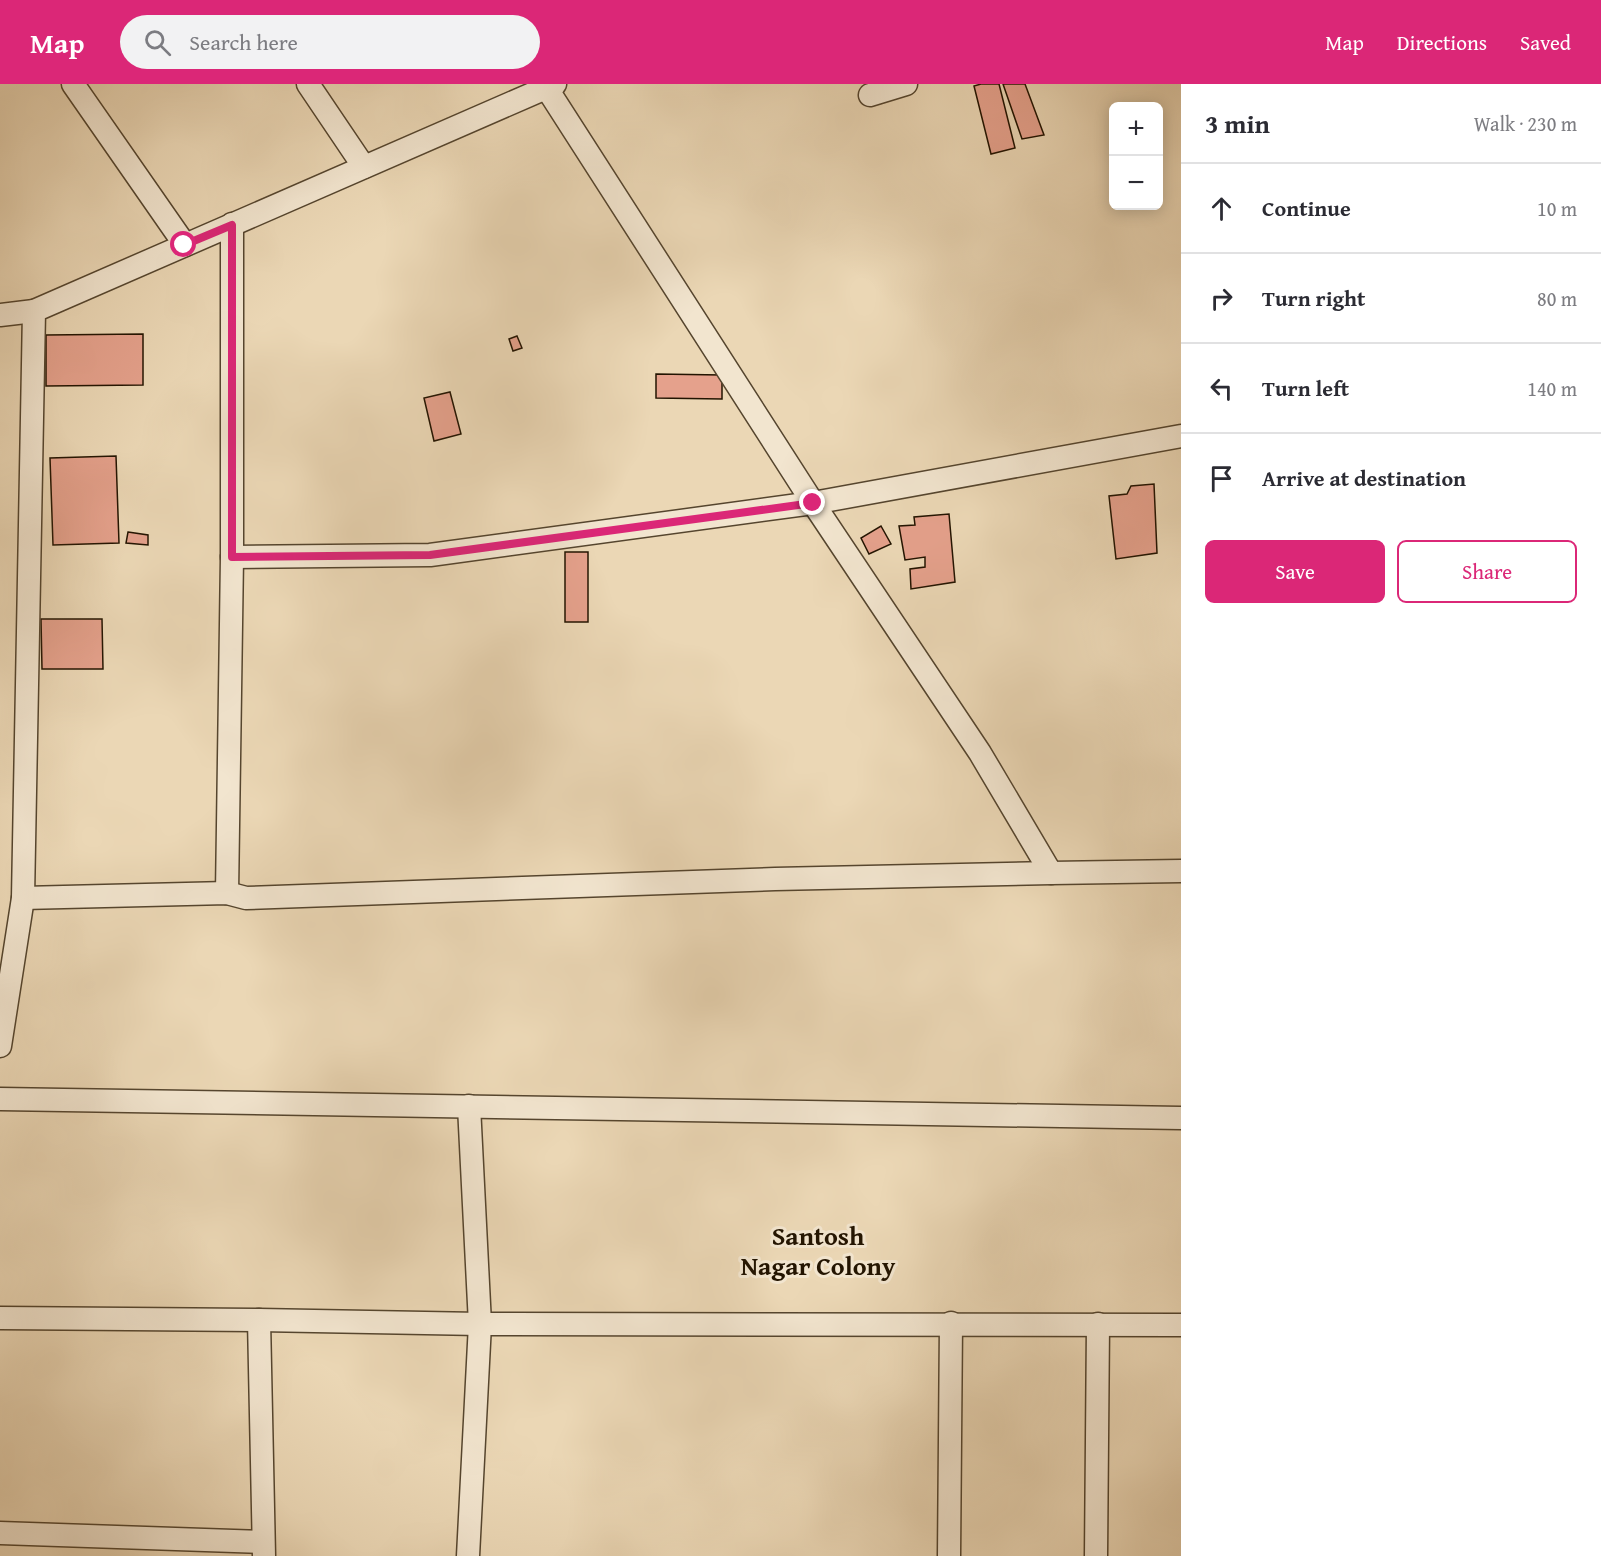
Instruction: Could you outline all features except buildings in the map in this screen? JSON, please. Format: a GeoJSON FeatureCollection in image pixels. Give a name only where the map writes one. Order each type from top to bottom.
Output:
{"type":"FeatureCollection","features":[{"type":"Feature","properties":{"kind":"street"},"geometry":{"type":"LineString","coordinates":[[73,84],[184,245]]}},
{"type":"Feature","properties":{"kind":"street"},"geometry":{"type":"LineString","coordinates":[[308,84],[364,167]]}},
{"type":"Feature","properties":{"kind":"street"},"geometry":{"type":"LineString","coordinates":[[870,95],[906,84]]}},
{"type":"Feature","properties":{"kind":"street"},"geometry":{"type":"LineString","coordinates":[[0,315],[34,311],[548,85],[813,503],[980,753],[1051,873]]}},
{"type":"Feature","properties":{"kind":"street"},"geometry":{"type":"LineString","coordinates":[[227,893],[232,557],[232,225]]}},
{"type":"Feature","properties":{"kind":"street"},"geometry":{"type":"LineString","coordinates":[[0,1046],[23,898],[34,311]]}},
{"type":"Feature","properties":{"kind":"street"},"geometry":{"type":"LineString","coordinates":[[232,557],[430,555],[813,503],[1181,436]]}},
{"type":"Feature","properties":{"kind":"street"},"geometry":{"type":"LineString","coordinates":[[23,898],[227,893],[246,898],[775,879],[1181,871]]}},
{"type":"Feature","properties":{"kind":"street"},"geometry":{"type":"LineString","coordinates":[[0,1099],[1181,1118]]}},
{"type":"Feature","properties":{"kind":"street"},"geometry":{"type":"LineString","coordinates":[[468,1556],[480,1324],[469,1106]]}},
{"type":"Feature","properties":{"kind":"street"},"geometry":{"type":"LineString","coordinates":[[0,1318],[480,1324],[1181,1324]]}},
{"type":"Feature","properties":{"kind":"street"},"geometry":{"type":"LineString","coordinates":[[0,1533],[263,1549],[259,1320]]}},
{"type":"Feature","properties":{"kind":"street"},"geometry":{"type":"LineString","coordinates":[[949,1556],[951,1323]]}},
{"type":"Feature","properties":{"kind":"street"},"geometry":{"type":"LineString","coordinates":[[1096,1556],[1098,1324]]}},
{"type":"Feature","properties":{"kind":"district","name":"Santosh Nagar Colony"},"geometry":{"type":"Point","coordinates":[818,1250]}},
{"type":"Feature","properties":{"kind":"route"},"geometry":{"type":"LineString","coordinates":[[184,245],[232,225],[232,557],[430,555],[813,503]]}}]}
